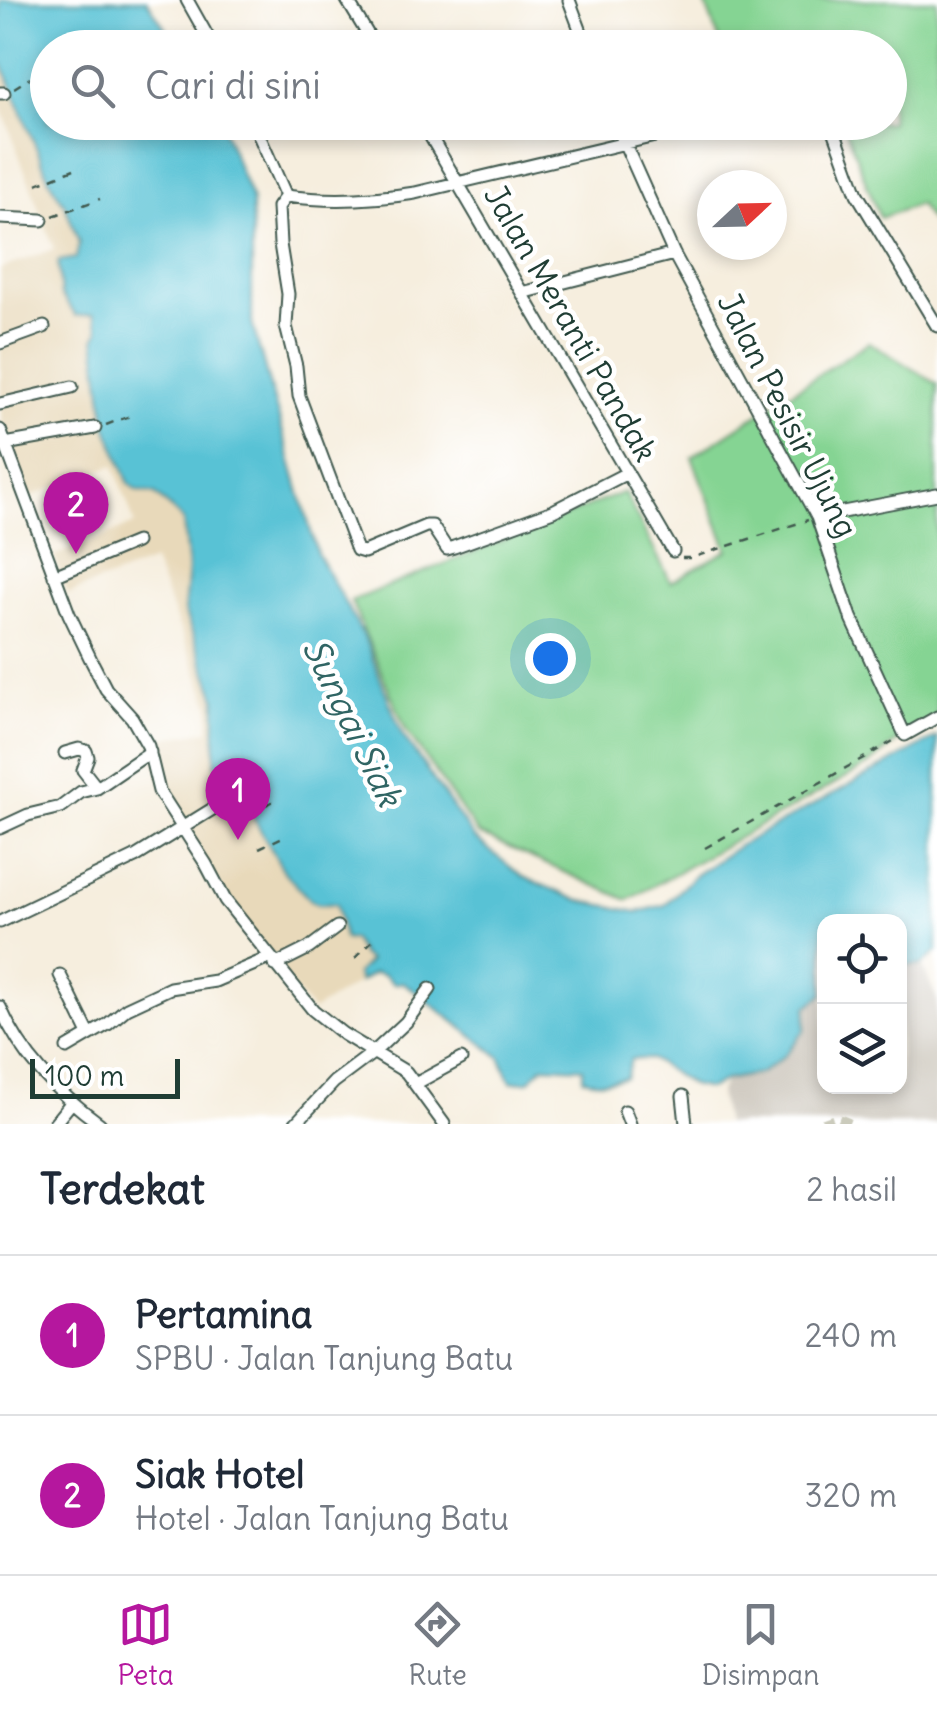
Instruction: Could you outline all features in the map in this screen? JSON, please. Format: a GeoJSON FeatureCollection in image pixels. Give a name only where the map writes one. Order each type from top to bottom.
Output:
{"type":"FeatureCollection","features":[{"type":"Feature","properties":{"kind":"street"},"geometry":{"type":"LineString","coordinates":[[187,0],[204,30]]}},
{"type":"Feature","properties":{"kind":"street"},"geometry":{"type":"LineString","coordinates":[[347,0],[365,30]]}},
{"type":"Feature","properties":{"kind":"street"},"geometry":{"type":"LineString","coordinates":[[568,0],[580,30]]}},
{"type":"Feature","properties":{"kind":"street"},"geometry":{"type":"LineString","coordinates":[[261,140],[286,196]]}},
{"type":"Feature","properties":{"kind":"street","name":"Jalan Meranti Pandak"},"geometry":{"type":"LineString","coordinates":[[433,140],[673,551]]}},
{"type":"Feature","properties":{"kind":"street","name":"Jalan Pesisir Ujung"},"geometry":{"type":"LineString","coordinates":[[623,140],[674,254],[817,516],[851,616],[905,735]]}},
{"type":"Feature","properties":{"kind":"street"},"geometry":{"type":"LineString","coordinates":[[286,196],[323,201],[370,200],[460,184],[640,140]]}},
{"type":"Feature","properties":{"kind":"street"},"geometry":{"type":"LineString","coordinates":[[838,140],[857,194],[937,326]]}},
{"type":"Feature","properties":{"kind":"street"},"geometry":{"type":"LineString","coordinates":[[286,196],[278,207],[280,244],[288,294],[286,326],[299,396],[356,550],[364,552],[426,526],[432,526],[442,545],[454,548],[553,511],[626,474]]}},
{"type":"Feature","properties":{"kind":"street"},"geometry":{"type":"LineString","coordinates":[[0,218],[42,220]]}},
{"type":"Feature","properties":{"kind":"street"},"geometry":{"type":"LineString","coordinates":[[522,292],[674,254]]}},
{"type":"Feature","properties":{"kind":"street"},"geometry":{"type":"LineString","coordinates":[[0,344],[44,327]]}},
{"type":"Feature","properties":{"kind":"street"},"geometry":{"type":"LineString","coordinates":[[0,404],[72,387]]}},
{"type":"Feature","properties":{"kind":"street"},"geometry":{"type":"LineString","coordinates":[[5,444],[95,428]]}},
{"type":"Feature","properties":{"kind":"street"},"geometry":{"type":"LineString","coordinates":[[0,430],[69,614],[106,688],[132,718],[150,752],[159,790],[234,914],[272,962],[333,1027],[406,1072],[444,1124]]}},
{"type":"Feature","properties":{"kind":"street"},"geometry":{"type":"LineString","coordinates":[[0,475],[14,469]]}},
{"type":"Feature","properties":{"kind":"street"},"geometry":{"type":"LineString","coordinates":[[817,516],[937,494]]}},
{"type":"Feature","properties":{"kind":"street"},"geometry":{"type":"LineString","coordinates":[[54,576],[136,542]]}},
{"type":"Feature","properties":{"kind":"street"},"geometry":{"type":"LineString","coordinates":[[905,735],[937,717]]}},
{"type":"Feature","properties":{"kind":"street"},"geometry":{"type":"LineString","coordinates":[[65,753],[79,748],[86,751],[83,770],[96,788]]}},
{"type":"Feature","properties":{"kind":"street"},"geometry":{"type":"LineString","coordinates":[[0,828],[28,815],[62,807],[150,752]]}},
{"type":"Feature","properties":{"kind":"street"},"geometry":{"type":"LineString","coordinates":[[0,922],[103,874],[253,784]]}},
{"type":"Feature","properties":{"kind":"street"},"geometry":{"type":"LineString","coordinates":[[67,1048],[127,1008],[170,988],[215,981],[272,962],[309,948],[337,927]]}},
{"type":"Feature","properties":{"kind":"street"},"geometry":{"type":"LineString","coordinates":[[60,974],[89,1034]]}},
{"type":"Feature","properties":{"kind":"street"},"geometry":{"type":"LineString","coordinates":[[295,1124],[334,1082],[406,1022],[430,989]]}},
{"type":"Feature","properties":{"kind":"street"},"geometry":{"type":"LineString","coordinates":[[2,1015],[32,1063],[71,1103],[100,1124]]}},
{"type":"Feature","properties":{"kind":"street"},"geometry":{"type":"LineString","coordinates":[[415,1084],[461,1058]]}},
{"type":"Feature","properties":{"kind":"street"},"geometry":{"type":"LineString","coordinates":[[683,1096],[686,1124]]}},
{"type":"Feature","properties":{"kind":"street"},"geometry":{"type":"LineString","coordinates":[[54,1124],[71,1103]]}},
{"type":"Feature","properties":{"kind":"street"},"geometry":{"type":"LineString","coordinates":[[624,1110],[630,1124]]}},
{"type":"Feature","properties":{"kind":"path"},"geometry":{"type":"LineString","coordinates":[[2,93],[30,78]]}},
{"type":"Feature","properties":{"kind":"path"},"geometry":{"type":"LineString","coordinates":[[36,184],[78,167]]}},
{"type":"Feature","properties":{"kind":"path"},"geometry":{"type":"LineString","coordinates":[[42,220],[100,199]]}},
{"type":"Feature","properties":{"kind":"path"},"geometry":{"type":"LineString","coordinates":[[95,428],[130,416]]}},
{"type":"Feature","properties":{"kind":"path"},"geometry":{"type":"LineString","coordinates":[[673,551],[680,558],[691,558],[817,516]]}},
{"type":"Feature","properties":{"kind":"path"},"geometry":{"type":"LineString","coordinates":[[705,848],[905,735]]}},
{"type":"Feature","properties":{"kind":"path"},"geometry":{"type":"LineString","coordinates":[[251,812],[274,801]]}},
{"type":"Feature","properties":{"kind":"path"},"geometry":{"type":"LineString","coordinates":[[260,848],[286,834]]}},
{"type":"Feature","properties":{"kind":"path"},"geometry":{"type":"LineString","coordinates":[[355,958],[372,941]]}},
{"type":"Feature","properties":{"kind":"shaded area"},"geometry":{"type":"Polygon","coordinates":[[[0,58],[30,140],[65,205],[79,243],[76,258],[85,317],[94,314],[100,331],[106,425],[129,484],[137,490],[155,493],[183,520],[188,569],[184,611],[216,698],[216,764],[336,904],[369,961],[356,974],[359,982],[312,1011],[245,928],[162,788],[149,741],[209,730],[210,705],[153,561],[68,594],[54,556],[135,524],[114,465],[24,499],[0,434],[0,269],[54,249],[0,104],[0,58]]]}},
{"type":"Feature","properties":{"kind":"shaded area"},"geometry":{"type":"Polygon","coordinates":[[[907,965],[922,965],[937,999],[937,1124],[725,1124],[719,1093],[725,1080],[761,1073],[805,1030],[807,1007],[817,999],[817,1094],[907,1094],[907,965]]]}},
{"type":"Feature","properties":{"kind":"green space"},"geometry":{"type":"Polygon","coordinates":[[[704,0],[937,0],[937,231],[919,204],[880,218],[850,140],[907,140],[907,30],[715,30],[704,0]]]}},
{"type":"Feature","properties":{"kind":"green space"},"geometry":{"type":"Polygon","coordinates":[[[869,342],[937,384],[937,717],[905,735],[870,764],[628,900],[478,834],[406,730],[351,601],[624,492],[671,582],[728,550],[692,457],[869,342]]]}},
{"type":"Feature","properties":{"kind":"water"},"geometry":{"type":"Polygon","coordinates":[[[0,0],[147,0],[166,30],[30,30],[30,132],[0,58],[0,0]]]}},
{"type":"Feature","properties":{"kind":"water","name":"Sungai Siak"},"geometry":{"type":"Polygon","coordinates":[[[33,140],[228,140],[252,201],[252,323],[317,553],[364,637],[402,734],[474,838],[523,877],[578,900],[638,912],[665,905],[694,876],[740,845],[937,737],[937,952],[922,965],[907,965],[907,914],[817,914],[817,999],[807,1007],[805,1030],[785,1055],[761,1073],[725,1080],[709,1089],[691,1085],[651,1059],[631,1059],[626,1077],[610,1081],[583,1078],[583,1068],[543,1066],[529,1081],[511,1082],[500,1057],[403,982],[394,984],[384,975],[374,973],[359,982],[356,974],[369,961],[353,940],[344,939],[336,904],[310,900],[285,873],[237,789],[215,764],[216,698],[184,611],[188,569],[183,520],[155,494],[129,484],[106,425],[95,339],[99,331],[94,314],[76,316],[61,295],[58,261],[76,258],[79,243],[65,205],[50,182],[33,140]]]}},
{"type":"Feature","properties":{"kind":"tunnel"},"geometry":{"type":"LineString","coordinates":[[823,1124],[837,1119],[850,1124]]}},
{"type":"Feature","properties":{"kind":"place","name":"Siak Hotel"},"geometry":{"type":"Point","coordinates":[76,554]}},
{"type":"Feature","properties":{"kind":"place","name":"Pertamina"},"geometry":{"type":"Point","coordinates":[238,840]}}]}
